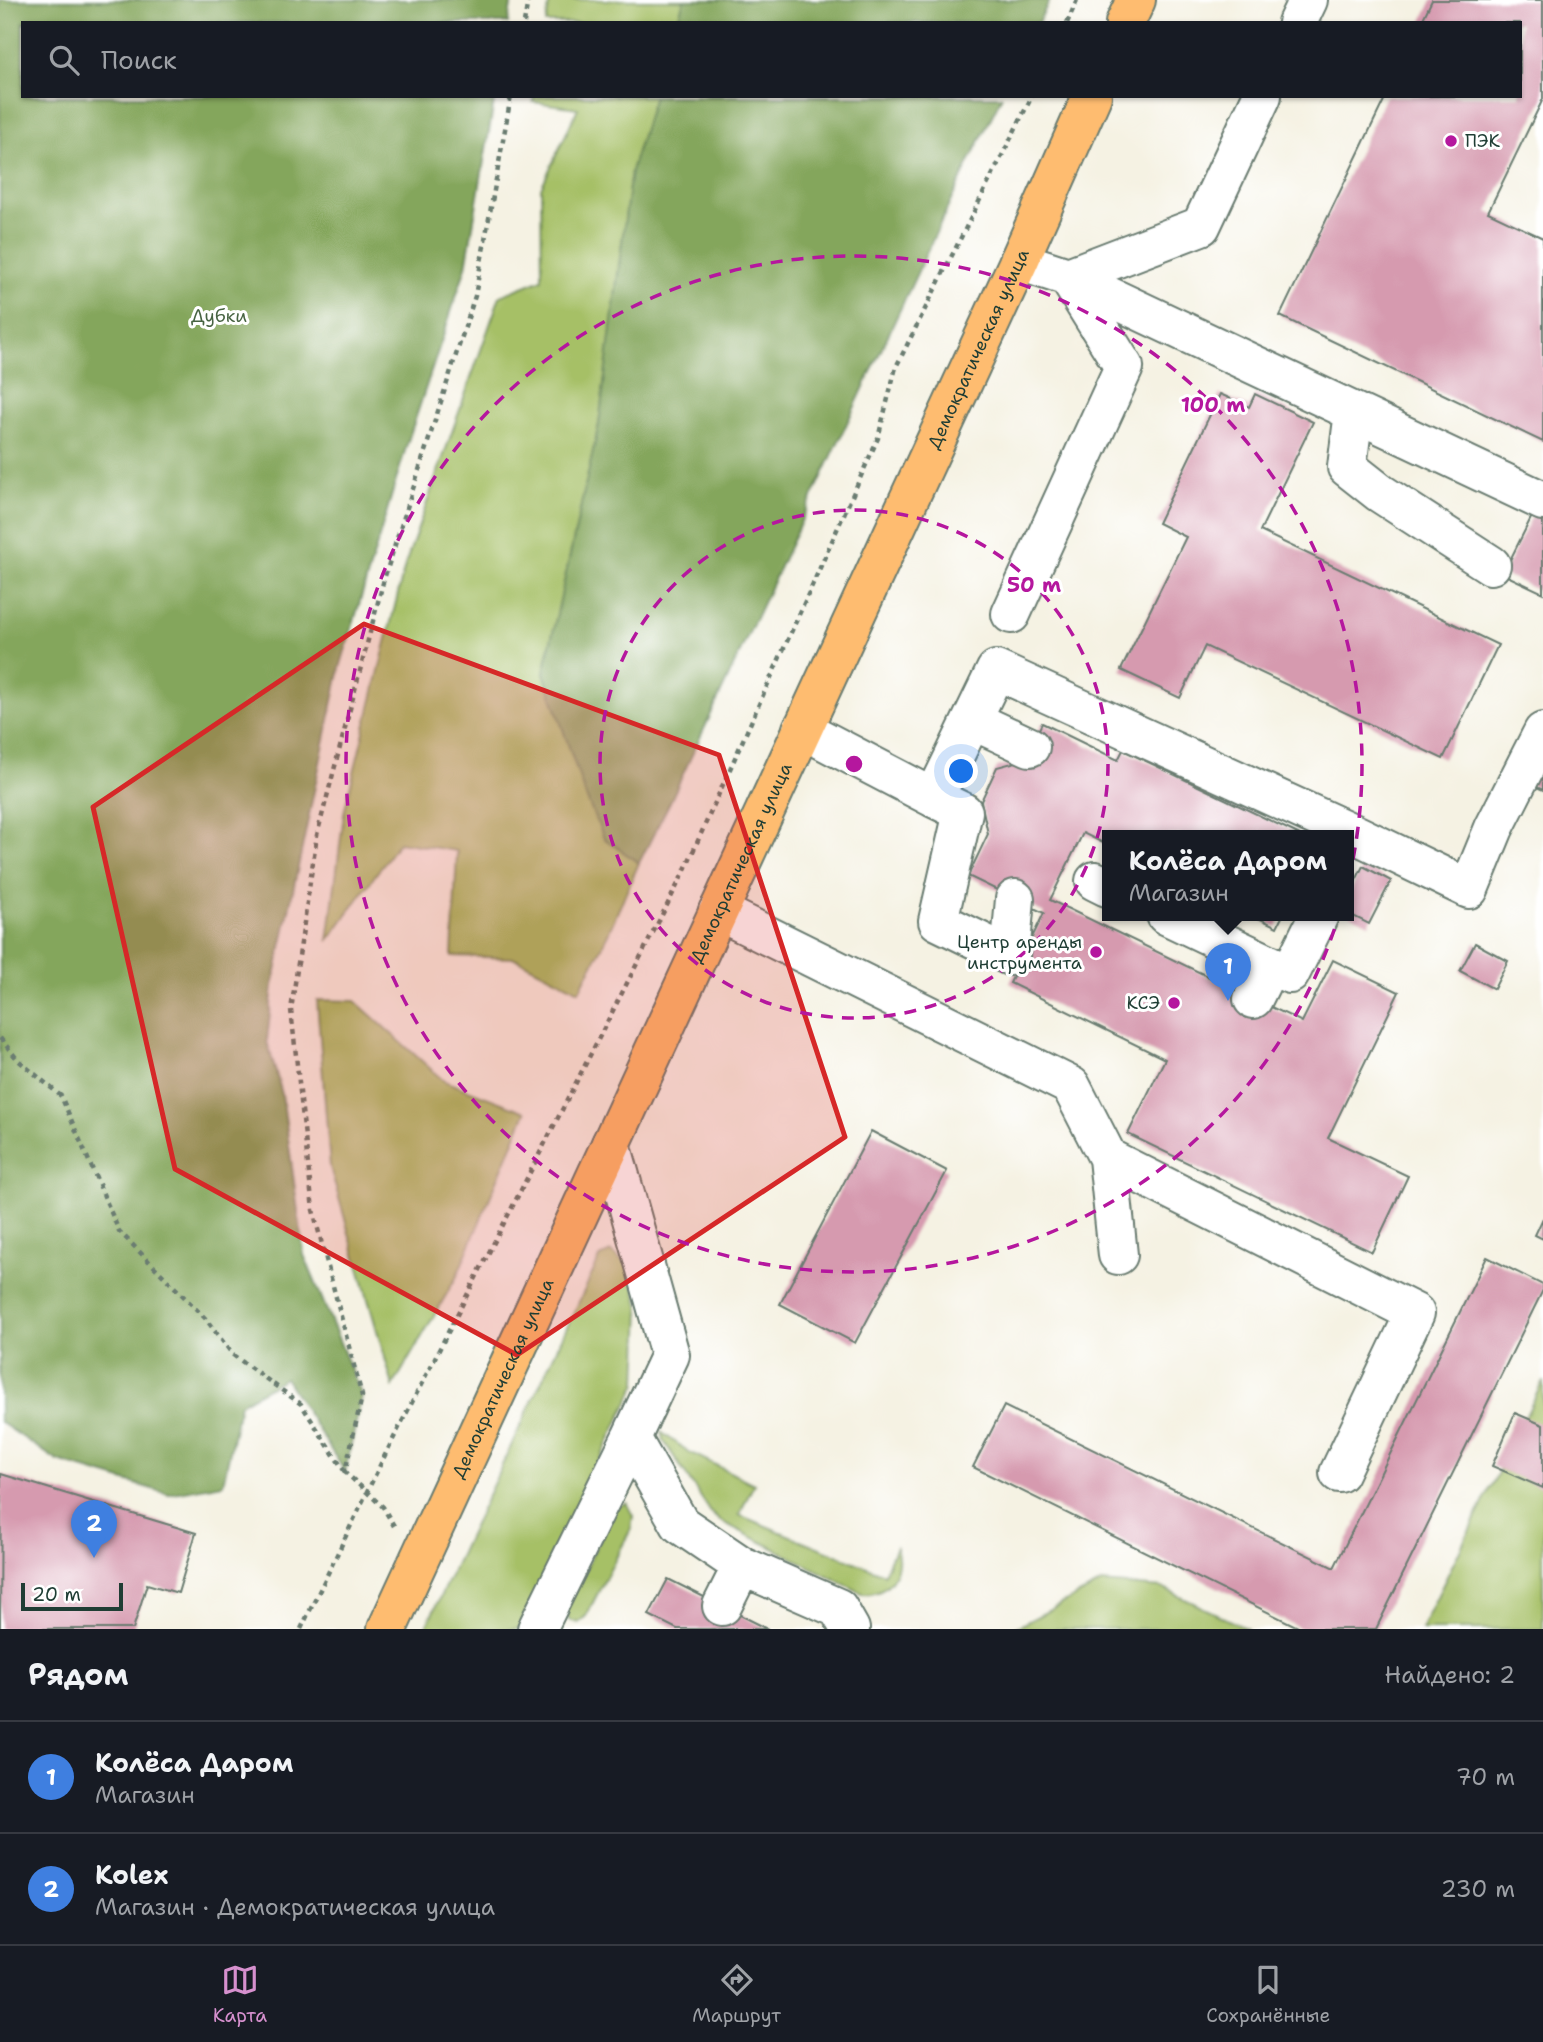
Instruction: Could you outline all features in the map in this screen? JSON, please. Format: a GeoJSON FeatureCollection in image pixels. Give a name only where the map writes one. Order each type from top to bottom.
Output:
{"type":"FeatureCollection","features":[{"type":"Feature","properties":{"kind":"main road"},"geometry":{"type":"LineString","coordinates":[[1126,21],[1136,0]]}},
{"type":"Feature","properties":{"kind":"main road","name":"Демократическая улица"},"geometry":{"type":"LineString","coordinates":[[387,1629],[1019,261],[1091,98]]}},
{"type":"Feature","properties":{"kind":"lane"},"geometry":{"type":"LineString","coordinates":[[1298,21],[1308,0]]}},
{"type":"Feature","properties":{"kind":"lane"},"geometry":{"type":"LineString","coordinates":[[1068,277],[1200,226],[1261,98]]}},
{"type":"Feature","properties":{"kind":"lane"},"geometry":{"type":"LineString","coordinates":[[1019,261],[1068,277],[1543,502]]}},
{"type":"Feature","properties":{"kind":"lane"},"geometry":{"type":"LineString","coordinates":[[1011,614],[1124,367],[1068,277]]}},
{"type":"Feature","properties":{"kind":"lane"},"geometry":{"type":"LineString","coordinates":[[1354,412],[1347,467],[1380,493],[1491,565]]}},
{"type":"Feature","properties":{"kind":"lane"},"geometry":{"type":"LineString","coordinates":[[934,798],[996,670],[1324,830]]}},
{"type":"Feature","properties":{"kind":"lane"},"geometry":{"type":"LineString","coordinates":[[972,720],[1030,747]]}},
{"type":"Feature","properties":{"kind":"lane"},"geometry":{"type":"LineString","coordinates":[[802,729],[963,813],[938,920],[1010,956],[1015,899]]}},
{"type":"Feature","properties":{"kind":"lane"},"geometry":{"type":"LineString","coordinates":[[1354,844],[1469,889],[1494,828],[1543,732]]}},
{"type":"Feature","properties":{"kind":"lane"},"geometry":{"type":"LineString","coordinates":[[718,911],[1071,1086],[1108,1158],[1118,1255]]}},
{"type":"Feature","properties":{"kind":"lane"},"geometry":{"type":"LineString","coordinates":[[1178,921],[1290,974],[1316,921]]}},
{"type":"Feature","properties":{"kind":"lane"},"geometry":{"type":"LineString","coordinates":[[1254,999],[1270,965]]}},
{"type":"Feature","properties":{"kind":"lane"},"geometry":{"type":"LineString","coordinates":[[537,1629],[670,1355],[611,1144]]}},
{"type":"Feature","properties":{"kind":"lane"},"geometry":{"type":"LineString","coordinates":[[1108,1158],[1415,1313],[1339,1473]]}},
{"type":"Feature","properties":{"kind":"lane"},"geometry":{"type":"LineString","coordinates":[[631,1438],[680,1524],[742,1566],[838,1608],[850,1629]]}},
{"type":"Feature","properties":{"kind":"lane"},"geometry":{"type":"LineString","coordinates":[[722,1606],[742,1566]]}},
{"type":"Feature","properties":{"kind":"path"},"geometry":{"type":"LineString","coordinates":[[524,21],[528,0]]}},
{"type":"Feature","properties":{"kind":"path"},"geometry":{"type":"LineString","coordinates":[[1068,21],[1077,0]]}},
{"type":"Feature","properties":{"kind":"path"},"geometry":{"type":"LineString","coordinates":[[345,1472],[362,1396],[313,1210],[291,1010],[317,835],[384,579],[475,296],[511,98]]}},
{"type":"Feature","properties":{"kind":"path"},"geometry":{"type":"LineString","coordinates":[[301,1629],[367,1492],[683,874],[878,439],[896,367],[1031,98]]}},
{"type":"Feature","properties":{"kind":"path"},"geometry":{"type":"LineString","coordinates":[[0,1038],[18,1060],[61,1096],[119,1231],[205,1318],[233,1355],[301,1404],[345,1472],[383,1507],[416,1566]]}},
{"type":"Feature","properties":{"kind":"highlighted area"},"geometry":{"type":"Polygon","coordinates":[[[364,624],[719,755],[845,1137],[517,1355],[175,1169],[93,807],[364,624]]]}},
{"type":"Feature","properties":{"kind":"green space","name":"Дубки"},"geometry":{"type":"Polygon","coordinates":[[[0,0],[512,0],[508,21],[21,21],[21,98],[495,98],[466,267],[407,444],[340,668],[273,986],[267,1041],[282,1094],[304,1255],[362,1396],[345,1472],[285,1378],[240,1404],[223,1484],[169,1494],[58,1461],[0,1422],[0,0]]]}},
{"type":"Feature","properties":{"kind":"green space"},"geometry":{"type":"Polygon","coordinates":[[[550,0],[684,0],[678,21],[546,21],[550,0]]]}},
{"type":"Feature","properties":{"kind":"green space"},"geometry":{"type":"Polygon","coordinates":[[[684,0],[1050,0],[1039,21],[678,21],[684,0]]]}},
{"type":"Feature","properties":{"kind":"green space"},"geometry":{"type":"Polygon","coordinates":[[[534,98],[653,98],[631,171],[599,424],[544,673],[604,838],[639,863],[603,945],[579,991],[515,958],[452,956],[457,851],[399,842],[328,941],[344,813],[405,565],[500,296],[542,279],[541,188],[578,108],[533,102],[534,98]]]}},
{"type":"Feature","properties":{"kind":"green space"},"geometry":{"type":"Polygon","coordinates":[[[653,98],[1001,98],[639,863],[604,838],[586,797],[544,673],[599,424],[631,171],[653,98]]]}},
{"type":"Feature","properties":{"kind":"green space"},"geometry":{"type":"Polygon","coordinates":[[[317,1000],[355,1001],[444,1081],[526,1112],[456,1278],[393,1386],[330,1167],[317,1000]]]}},
{"type":"Feature","properties":{"kind":"green space"},"geometry":{"type":"Polygon","coordinates":[[[611,1252],[629,1266],[640,1309],[637,1383],[518,1629],[425,1629],[600,1257],[611,1252]]]}},
{"type":"Feature","properties":{"kind":"green space"},"geometry":{"type":"Polygon","coordinates":[[[1543,1381],[1543,1629],[1421,1629],[1543,1381]]]}},
{"type":"Feature","properties":{"kind":"green space"},"geometry":{"type":"Polygon","coordinates":[[[661,1432],[689,1452],[754,1484],[739,1515],[884,1574],[896,1547],[898,1565],[892,1580],[879,1590],[862,1593],[720,1521],[706,1505],[663,1440],[661,1432]]]}},
{"type":"Feature","properties":{"kind":"green space"},"geometry":{"type":"Polygon","coordinates":[[[627,1503],[633,1516],[631,1529],[586,1616],[578,1623],[569,1620],[566,1610],[615,1507],[627,1503]]]}},
{"type":"Feature","properties":{"kind":"green space"},"geometry":{"type":"Polygon","coordinates":[[[1102,1583],[1162,1588],[1248,1629],[1013,1629],[1102,1583]]]}},
{"type":"Feature","properties":{"kind":"building"},"geometry":{"type":"Polygon","coordinates":[[[1432,0],[1543,0],[1543,99],[1488,212],[1543,238],[1543,442],[1280,316],[1385,98],[1522,98],[1522,21],[1422,21],[1432,0]]]}},
{"type":"Feature","properties":{"kind":"building"},"geometry":{"type":"Polygon","coordinates":[[[1220,394],[1249,407],[1255,394],[1313,422],[1260,531],[1498,645],[1443,759],[1205,646],[1180,698],[1121,670],[1186,537],[1158,523],[1220,394]]]}},
{"type":"Feature","properties":{"kind":"building"},"geometry":{"type":"Polygon","coordinates":[[[1533,514],[1543,518],[1543,593],[1503,574],[1533,514]]]}},
{"type":"Feature","properties":{"kind":"building"},"geometry":{"type":"Polygon","coordinates":[[[1042,723],[1118,760],[1123,750],[1290,830],[1102,830],[1102,842],[1083,833],[1050,900],[1302,1022],[1333,960],[1399,992],[1328,1138],[1408,1176],[1372,1252],[1128,1134],[1165,1059],[1010,983],[1044,913],[968,876],[988,834],[981,801],[997,767],[1024,760],[1042,723]]]}},
{"type":"Feature","properties":{"kind":"building"},"geometry":{"type":"Polygon","coordinates":[[[1543,757],[1543,790],[1530,784],[1543,757]]]}},
{"type":"Feature","properties":{"kind":"building"},"geometry":{"type":"Polygon","coordinates":[[[1363,866],[1391,881],[1369,924],[1354,916],[1354,884],[1363,866]]]}},
{"type":"Feature","properties":{"kind":"building"},"geometry":{"type":"Polygon","coordinates":[[[1264,921],[1280,921],[1277,927],[1264,921]]]}},
{"type":"Feature","properties":{"kind":"building"},"geometry":{"type":"Polygon","coordinates":[[[1475,943],[1508,961],[1494,989],[1460,971],[1475,943]]]}},
{"type":"Feature","properties":{"kind":"building"},"geometry":{"type":"Polygon","coordinates":[[[871,1131],[947,1171],[855,1343],[780,1304],[871,1131]]]}},
{"type":"Feature","properties":{"kind":"building"},"geometry":{"type":"Polygon","coordinates":[[[1543,1218],[1543,1239],[1535,1235],[1543,1218]]]}},
{"type":"Feature","properties":{"kind":"building"},"geometry":{"type":"Polygon","coordinates":[[[1487,1257],[1543,1285],[1543,1290],[1376,1629],[1302,1629],[973,1467],[1004,1406],[1334,1568],[1487,1257]]]}},
{"type":"Feature","properties":{"kind":"building"},"geometry":{"type":"Polygon","coordinates":[[[1515,1413],[1543,1425],[1543,1488],[1492,1466],[1515,1413]]]}},
{"type":"Feature","properties":{"kind":"building"},"geometry":{"type":"Polygon","coordinates":[[[1,1474],[196,1533],[178,1593],[147,1584],[133,1629],[0,1629],[1,1474]]]}},
{"type":"Feature","properties":{"kind":"building"},"geometry":{"type":"Polygon","coordinates":[[[668,1579],[768,1629],[677,1629],[649,1615],[668,1579]]]}},
{"type":"Feature","properties":{"kind":"place","name":"ПЭК"},"geometry":{"type":"Point","coordinates":[1451,141]}},
{"type":"Feature","properties":{"kind":"place","name":"Центр аренды инструмента"},"geometry":{"type":"Point","coordinates":[1096,952]}},
{"type":"Feature","properties":{"kind":"place","name":"Колёса Даром"},"geometry":{"type":"Point","coordinates":[1228,1001]}},
{"type":"Feature","properties":{"kind":"place","name":"КСЭ"},"geometry":{"type":"Point","coordinates":[1174,1003]}},
{"type":"Feature","properties":{"kind":"place","name":"Kolex"},"geometry":{"type":"Point","coordinates":[94,1558]}}]}
